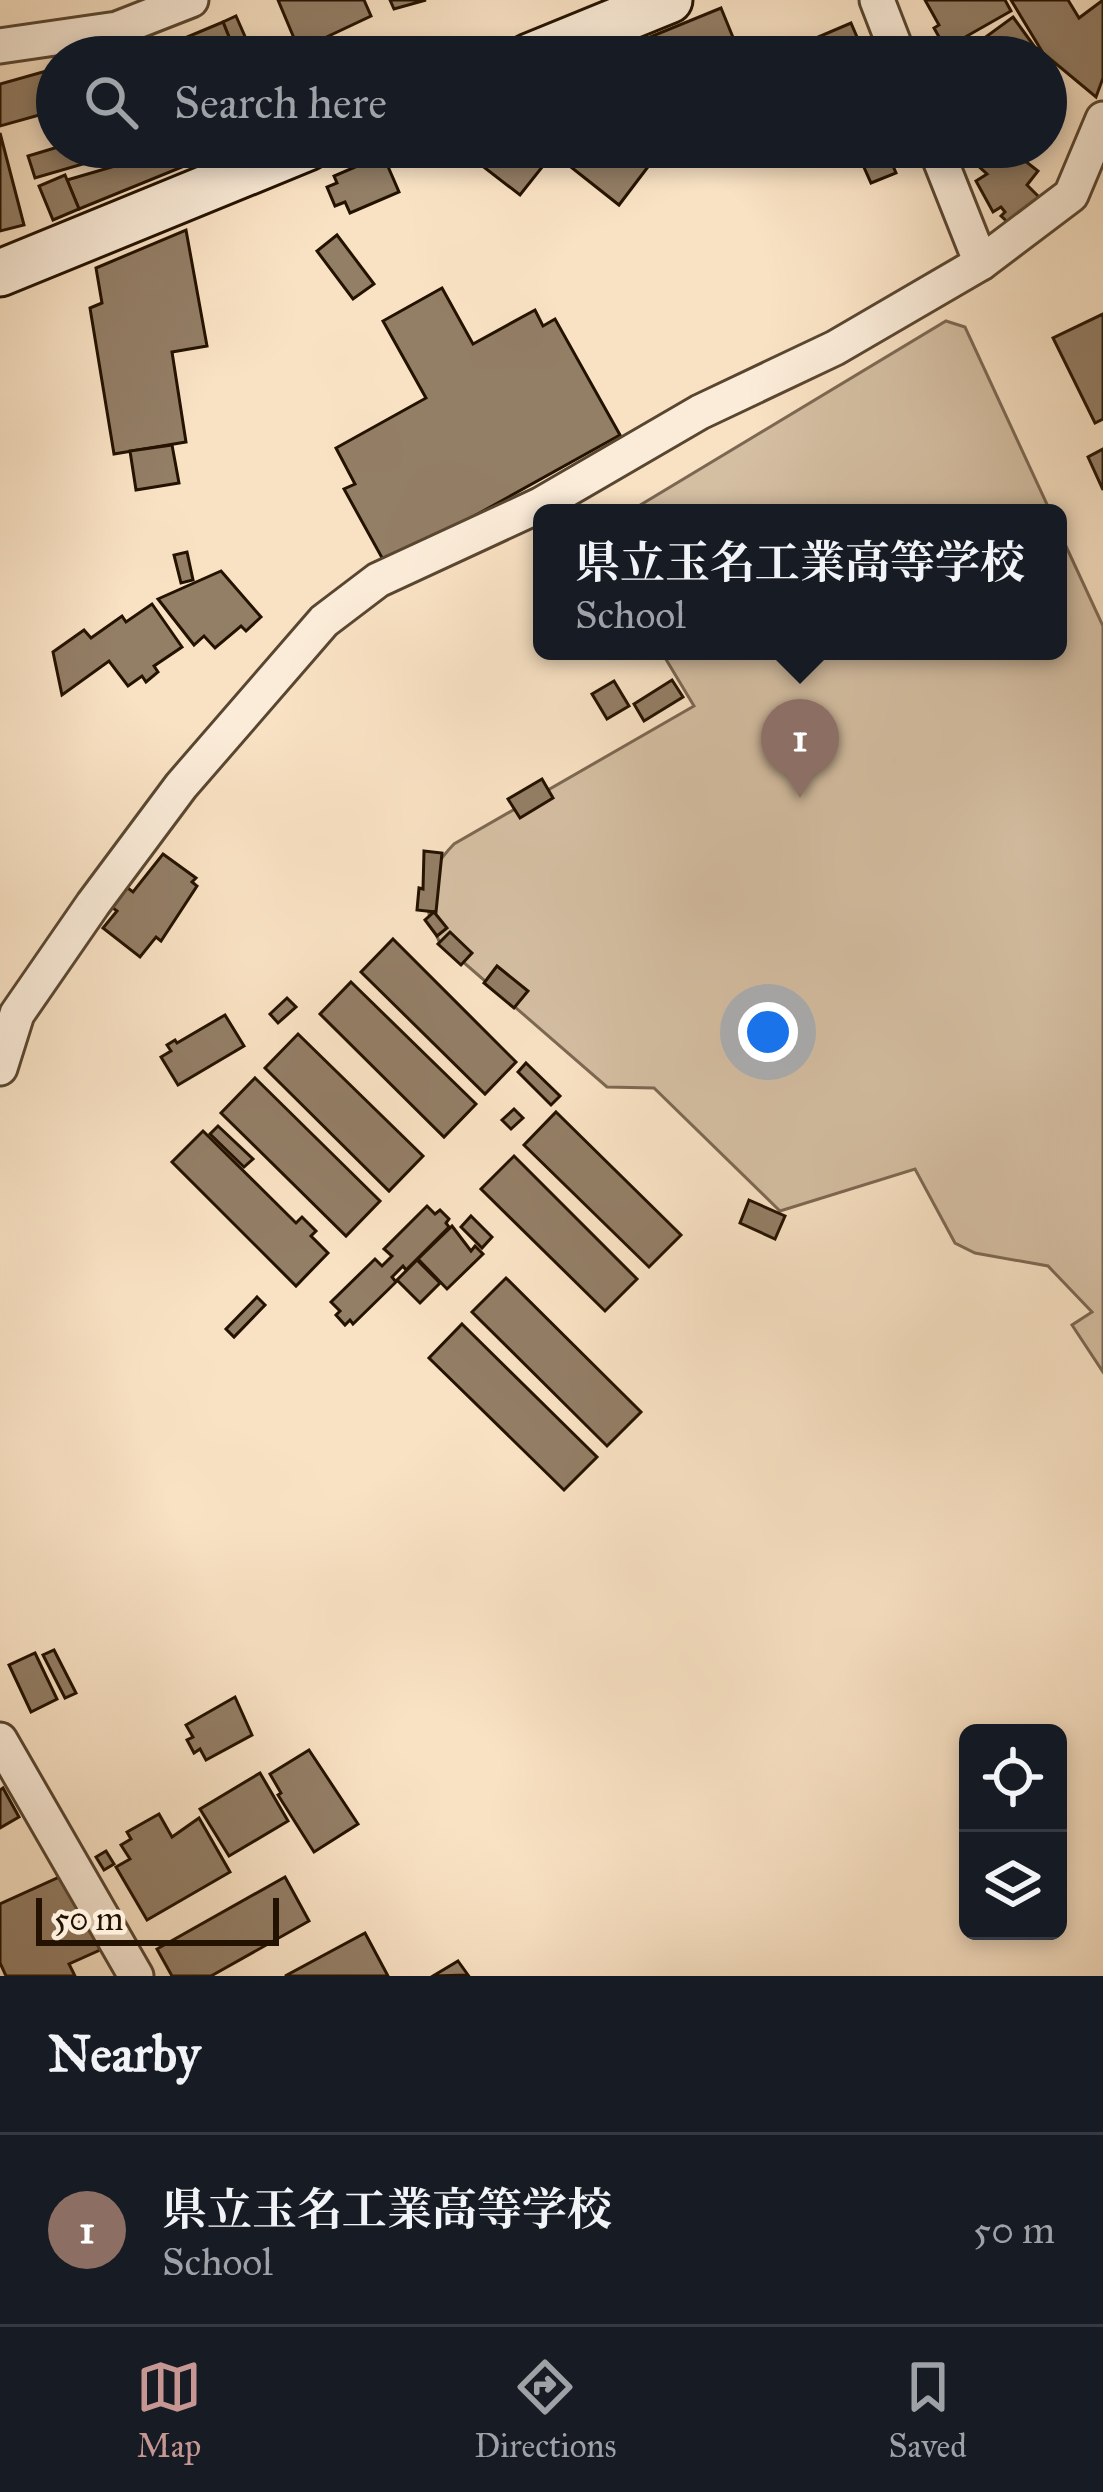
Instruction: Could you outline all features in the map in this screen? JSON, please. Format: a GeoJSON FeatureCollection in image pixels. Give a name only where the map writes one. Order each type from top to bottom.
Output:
{"type":"FeatureCollection","features":[{"type":"Feature","properties":{"kind":"main road"},"geometry":{"type":"LineString","coordinates":[[581,36],[669,0]]}},
{"type":"Feature","properties":{"kind":"main road"},"geometry":{"type":"LineString","coordinates":[[0,273],[257,168]]}},
{"type":"Feature","properties":{"kind":"street"},"geometry":{"type":"LineString","coordinates":[[69,36],[117,29],[191,0]]}},
{"type":"Feature","properties":{"kind":"street"},"geometry":{"type":"LineString","coordinates":[[877,0],[891,36]]}},
{"type":"Feature","properties":{"kind":"street"},"geometry":{"type":"LineString","coordinates":[[0,46],[36,41]]}},
{"type":"Feature","properties":{"kind":"street"},"geometry":{"type":"LineString","coordinates":[[543,504],[700,412],[835,348],[981,263],[1087,194],[1103,119]]}},
{"type":"Feature","properties":{"kind":"street"},"geometry":{"type":"LineString","coordinates":[[943,168],[981,263]]}},
{"type":"Feature","properties":{"kind":"street"},"geometry":{"type":"LineString","coordinates":[[0,1068],[17,1015],[93,904],[181,786],[324,621],[378,580],[533,509]]}},
{"type":"Feature","properties":{"kind":"street"},"geometry":{"type":"LineString","coordinates":[[0,1740],[136,1976]]}},
{"type":"Feature","properties":{"kind":"shaded area"},"geometry":{"type":"Polygon","coordinates":[[[946,321],[965,327],[1047,504],[642,504],[946,321]]]}},
{"type":"Feature","properties":{"kind":"shaded area"},"geometry":{"type":"Polygon","coordinates":[[[1067,548],[1103,626],[1103,1372],[1072,1325],[1092,1312],[1048,1266],[975,1253],[955,1243],[915,1169],[780,1211],[654,1088],[607,1087],[439,941],[427,889],[436,867],[454,844],[694,706],[666,660],[1067,660],[1067,548]]]}},
{"type":"Feature","properties":{"kind":"building"},"geometry":{"type":"Polygon","coordinates":[[[278,0],[364,0],[371,16],[329,36],[293,36],[278,0]]]}},
{"type":"Feature","properties":{"kind":"building"},"geometry":{"type":"Polygon","coordinates":[[[390,0],[426,0],[394,9],[390,0]]]}},
{"type":"Feature","properties":{"kind":"building"},"geometry":{"type":"Polygon","coordinates":[[[925,0],[1005,0],[1011,11],[967,36],[938,36],[934,28],[939,25],[925,0]]]}},
{"type":"Feature","properties":{"kind":"building"},"geometry":{"type":"Polygon","coordinates":[[[1011,0],[1068,0],[1079,18],[1103,0],[1103,78],[1096,97],[1067,73],[1067,36],[1033,36],[1011,0]]]}},
{"type":"Feature","properties":{"kind":"building"},"geometry":{"type":"Polygon","coordinates":[[[721,8],[732,36],[652,36],[721,8]]]}},
{"type":"Feature","properties":{"kind":"building"},"geometry":{"type":"Polygon","coordinates":[[[236,16],[245,36],[229,36],[223,22],[236,16]]]}},
{"type":"Feature","properties":{"kind":"building"},"geometry":{"type":"Polygon","coordinates":[[[1013,17],[1027,36],[987,36],[1013,17]]]}},
{"type":"Feature","properties":{"kind":"building"},"geometry":{"type":"Polygon","coordinates":[[[223,22],[229,36],[190,36],[223,22]]]}},
{"type":"Feature","properties":{"kind":"building"},"geometry":{"type":"Polygon","coordinates":[[[851,23],[857,36],[820,36],[851,23]]]}},
{"type":"Feature","properties":{"kind":"building"},"geometry":{"type":"Polygon","coordinates":[[[36,74],[36,116],[0,126],[0,84],[36,74]]]}},
{"type":"Feature","properties":{"kind":"building"},"geometry":{"type":"Polygon","coordinates":[[[0,133],[24,225],[0,231],[0,133]]]}},
{"type":"Feature","properties":{"kind":"building"},"geometry":{"type":"Polygon","coordinates":[[[36,154],[36,168],[69,168],[35,178],[28,156],[36,154]]]}},
{"type":"Feature","properties":{"kind":"building"},"geometry":{"type":"Polygon","coordinates":[[[108,168],[180,168],[79,209],[67,180],[108,168]]]}},
{"type":"Feature","properties":{"kind":"building"},"geometry":{"type":"Polygon","coordinates":[[[353,168],[389,168],[399,192],[350,213],[345,202],[335,206],[327,187],[337,183],[334,176],[353,168]]]}},
{"type":"Feature","properties":{"kind":"building"},"geometry":{"type":"Polygon","coordinates":[[[485,168],[541,168],[520,195],[485,168]]]}},
{"type":"Feature","properties":{"kind":"building"},"geometry":{"type":"Polygon","coordinates":[[[572,168],[647,168],[619,205],[572,168]]]}},
{"type":"Feature","properties":{"kind":"building"},"geometry":{"type":"Polygon","coordinates":[[[864,168],[894,168],[896,173],[871,183],[864,168]]]}},
{"type":"Feature","properties":{"kind":"building"},"geometry":{"type":"Polygon","coordinates":[[[980,168],[1038,171],[1027,185],[1040,198],[1013,227],[1001,216],[1005,212],[1001,207],[993,212],[976,181],[987,174],[980,168]]]}},
{"type":"Feature","properties":{"kind":"building"},"geometry":{"type":"Polygon","coordinates":[[[65,175],[79,209],[53,220],[39,186],[65,175]]]}},
{"type":"Feature","properties":{"kind":"building"},"geometry":{"type":"Polygon","coordinates":[[[186,230],[207,346],[172,352],[186,442],[114,454],[90,308],[102,303],[96,268],[186,230]]]}},
{"type":"Feature","properties":{"kind":"building"},"geometry":{"type":"Polygon","coordinates":[[[337,235],[374,284],[353,299],[317,251],[337,235]]]}},
{"type":"Feature","properties":{"kind":"building"},"geometry":{"type":"Polygon","coordinates":[[[442,288],[473,344],[535,310],[543,326],[555,319],[620,435],[386,565],[344,489],[355,484],[336,448],[426,398],[383,321],[442,288]]]}},
{"type":"Feature","properties":{"kind":"building"},"geometry":{"type":"Polygon","coordinates":[[[1103,314],[1103,419],[1095,423],[1053,338],[1103,314]]]}},
{"type":"Feature","properties":{"kind":"building"},"geometry":{"type":"Polygon","coordinates":[[[172,445],[179,483],[136,490],[130,451],[172,445]]]}},
{"type":"Feature","properties":{"kind":"building"},"geometry":{"type":"Polygon","coordinates":[[[1103,449],[1103,490],[1088,457],[1103,449]]]}},
{"type":"Feature","properties":{"kind":"building"},"geometry":{"type":"Polygon","coordinates":[[[187,552],[193,580],[181,583],[174,555],[187,552]]]}},
{"type":"Feature","properties":{"kind":"building"},"geometry":{"type":"Polygon","coordinates":[[[221,571],[261,617],[246,631],[241,626],[215,648],[204,636],[194,645],[158,599],[221,571]]]}},
{"type":"Feature","properties":{"kind":"building"},"geometry":{"type":"Polygon","coordinates":[[[152,604],[182,647],[154,666],[158,672],[146,682],[142,676],[128,686],[109,661],[62,695],[53,652],[84,630],[91,638],[122,616],[126,622],[152,604]]]}},
{"type":"Feature","properties":{"kind":"building"},"geometry":{"type":"Polygon","coordinates":[[[672,680],[683,697],[644,721],[634,704],[672,680]]]}},
{"type":"Feature","properties":{"kind":"building"},"geometry":{"type":"Polygon","coordinates":[[[614,681],[629,706],[607,719],[592,694],[614,681]]]}},
{"type":"Feature","properties":{"kind":"building"},"geometry":{"type":"Polygon","coordinates":[[[542,779],[553,798],[520,818],[508,799],[542,779]]]}},
{"type":"Feature","properties":{"kind":"building"},"geometry":{"type":"Polygon","coordinates":[[[424,851],[442,853],[436,912],[417,910],[424,851]]]}},
{"type":"Feature","properties":{"kind":"building"},"geometry":{"type":"Polygon","coordinates":[[[163,854],[196,878],[192,882],[197,886],[161,941],[156,937],[140,957],[103,928],[117,911],[109,905],[124,885],[133,892],[163,854]]]}},
{"type":"Feature","properties":{"kind":"building"},"geometry":{"type":"Polygon","coordinates":[[[434,912],[447,928],[437,936],[425,920],[434,912]]]}},
{"type":"Feature","properties":{"kind":"building"},"geometry":{"type":"Polygon","coordinates":[[[450,932],[472,953],[461,965],[438,944],[450,932]]]}},
{"type":"Feature","properties":{"kind":"building"},"geometry":{"type":"Polygon","coordinates":[[[393,939],[516,1062],[485,1094],[361,972],[393,939]]]}},
{"type":"Feature","properties":{"kind":"building"},"geometry":{"type":"Polygon","coordinates":[[[497,966],[528,991],[514,1008],[484,983],[497,966]]]}},
{"type":"Feature","properties":{"kind":"building"},"geometry":{"type":"Polygon","coordinates":[[[351,982],[476,1104],[444,1137],[320,1014],[351,982]]]}},
{"type":"Feature","properties":{"kind":"building"},"geometry":{"type":"Polygon","coordinates":[[[287,998],[296,1007],[278,1023],[270,1014],[287,998]]]}},
{"type":"Feature","properties":{"kind":"building"},"geometry":{"type":"Polygon","coordinates":[[[225,1015],[244,1046],[178,1085],[161,1057],[171,1051],[167,1045],[225,1015]]]}},
{"type":"Feature","properties":{"kind":"building"},"geometry":{"type":"Polygon","coordinates":[[[298,1034],[423,1156],[389,1191],[265,1068],[298,1034]]]}},
{"type":"Feature","properties":{"kind":"building"},"geometry":{"type":"Polygon","coordinates":[[[526,1063],[560,1096],[551,1105],[518,1072],[526,1063]]]}},
{"type":"Feature","properties":{"kind":"building"},"geometry":{"type":"Polygon","coordinates":[[[255,1078],[380,1201],[346,1236],[221,1113],[255,1078]]]}},
{"type":"Feature","properties":{"kind":"building"},"geometry":{"type":"Polygon","coordinates":[[[514,1109],[523,1118],[511,1129],[502,1120],[514,1109]]]}},
{"type":"Feature","properties":{"kind":"building"},"geometry":{"type":"Polygon","coordinates":[[[556,1112],[681,1235],[649,1267],[524,1145],[556,1112]]]}},
{"type":"Feature","properties":{"kind":"building"},"geometry":{"type":"Polygon","coordinates":[[[218,1126],[253,1159],[244,1167],[210,1134],[218,1126]]]}},
{"type":"Feature","properties":{"kind":"building"},"geometry":{"type":"Polygon","coordinates":[[[203,1131],[296,1223],[302,1217],[316,1231],[311,1236],[328,1253],[296,1286],[172,1162],[203,1131]]]}},
{"type":"Feature","properties":{"kind":"building"},"geometry":{"type":"Polygon","coordinates":[[[514,1156],[637,1279],[605,1311],[481,1189],[514,1156]]]}},
{"type":"Feature","properties":{"kind":"building"},"geometry":{"type":"Polygon","coordinates":[[[749,1200],[785,1216],[775,1239],[740,1223],[749,1200]]]}},
{"type":"Feature","properties":{"kind":"building"},"geometry":{"type":"Polygon","coordinates":[[[427,1206],[435,1214],[440,1210],[449,1219],[449,1227],[406,1270],[403,1266],[392,1277],[396,1282],[353,1324],[350,1320],[345,1325],[331,1302],[375,1259],[382,1266],[392,1256],[384,1249],[427,1206]]]}},
{"type":"Feature","properties":{"kind":"building"},"geometry":{"type":"Polygon","coordinates":[[[471,1216],[492,1237],[482,1248],[461,1227],[471,1216]]]}},
{"type":"Feature","properties":{"kind":"building"},"geometry":{"type":"Polygon","coordinates":[[[452,1226],[471,1251],[475,1246],[483,1254],[447,1289],[418,1259],[452,1226]]]}},
{"type":"Feature","properties":{"kind":"building"},"geometry":{"type":"Polygon","coordinates":[[[417,1260],[440,1283],[420,1303],[397,1280],[417,1260]]]}},
{"type":"Feature","properties":{"kind":"building"},"geometry":{"type":"Polygon","coordinates":[[[506,1278],[641,1412],[607,1446],[472,1312],[506,1278]]]}},
{"type":"Feature","properties":{"kind":"building"},"geometry":{"type":"Polygon","coordinates":[[[257,1297],[265,1305],[234,1337],[226,1329],[257,1297]]]}},
{"type":"Feature","properties":{"kind":"building"},"geometry":{"type":"Polygon","coordinates":[[[462,1324],[597,1457],[564,1490],[429,1358],[462,1324]]]}},
{"type":"Feature","properties":{"kind":"building"},"geometry":{"type":"Polygon","coordinates":[[[54,1650],[76,1693],[65,1698],[43,1655],[54,1650]]]}},
{"type":"Feature","properties":{"kind":"building"},"geometry":{"type":"Polygon","coordinates":[[[35,1653],[57,1699],[31,1712],[9,1665],[35,1653]]]}},
{"type":"Feature","properties":{"kind":"building"},"geometry":{"type":"Polygon","coordinates":[[[235,1697],[252,1735],[206,1760],[200,1749],[194,1753],[186,1725],[235,1697]]]}},
{"type":"Feature","properties":{"kind":"building"},"geometry":{"type":"Polygon","coordinates":[[[309,1750],[358,1824],[314,1852],[270,1774],[309,1750]]]}},
{"type":"Feature","properties":{"kind":"building"},"geometry":{"type":"Polygon","coordinates":[[[260,1773],[288,1821],[229,1856],[200,1809],[260,1773]]]}},
{"type":"Feature","properties":{"kind":"building"},"geometry":{"type":"Polygon","coordinates":[[[3,1788],[19,1817],[0,1828],[0,1790],[3,1788]]]}},
{"type":"Feature","properties":{"kind":"building"},"geometry":{"type":"Polygon","coordinates":[[[159,1814],[172,1837],[199,1818],[230,1872],[147,1920],[116,1867],[130,1859],[121,1845],[131,1839],[127,1832],[159,1814]]]}},
{"type":"Feature","properties":{"kind":"building"},"geometry":{"type":"Polygon","coordinates":[[[106,1851],[114,1864],[104,1870],[96,1857],[106,1851]]]}},
{"type":"Feature","properties":{"kind":"building"},"geometry":{"type":"Polygon","coordinates":[[[66,1874],[100,1950],[69,1964],[75,1976],[6,1976],[0,1963],[0,1904],[66,1874]]]}},
{"type":"Feature","properties":{"kind":"building"},"geometry":{"type":"Polygon","coordinates":[[[285,1877],[309,1921],[211,1976],[172,1976],[157,1949],[285,1877]]]}},
{"type":"Feature","properties":{"kind":"building"},"geometry":{"type":"Polygon","coordinates":[[[365,1933],[388,1976],[285,1976],[365,1933]]]}},
{"type":"Feature","properties":{"kind":"building"},"geometry":{"type":"Polygon","coordinates":[[[458,1961],[468,1975],[433,1976],[458,1961]]]}},
{"type":"Feature","properties":{"kind":"place","name":"県立玉名工業高等学校"},"geometry":{"type":"Point","coordinates":[800,798]}}]}
